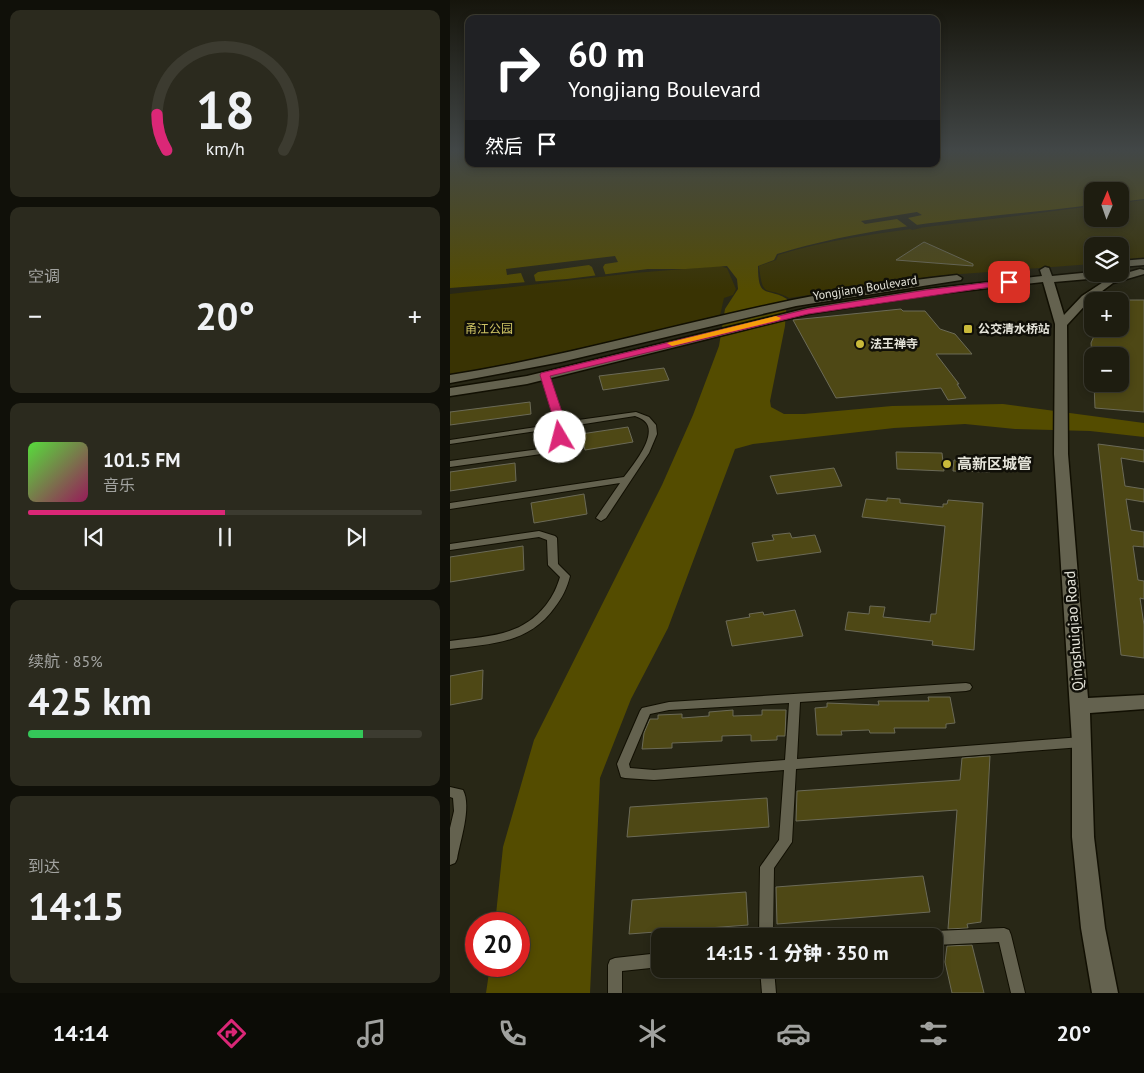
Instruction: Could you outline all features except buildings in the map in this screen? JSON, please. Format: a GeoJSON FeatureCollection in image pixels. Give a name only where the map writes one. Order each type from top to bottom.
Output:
{"type":"FeatureCollection","features":[{"type":"Feature","properties":{"kind":"main road"},"geometry":{"type":"LineString","coordinates":[[1129,266],[1143,268]]}},
{"type":"Feature","properties":{"kind":"main road","name":"Yongjiang Boulevard"},"geometry":{"type":"LineString","coordinates":[[450,392],[545,375],[808,311],[1047,275],[1084,268]]}},
{"type":"Feature","properties":{"kind":"main road"},"geometry":{"type":"LineString","coordinates":[[1129,271],[1143,268]]}},
{"type":"Feature","properties":{"kind":"main road"},"geometry":{"type":"LineString","coordinates":[[1061,324],[1086,298],[1108,281],[1143,268]]}},
{"type":"Feature","properties":{"kind":"main road","name":"Yongjiang Boulevard"},"geometry":{"type":"LineString","coordinates":[[450,379],[622,344],[744,313],[827,296],[932,281],[1084,274]]}},
{"type":"Feature","properties":{"kind":"main road","name":"Qingshuiqiao Road"},"geometry":{"type":"LineString","coordinates":[[1047,275],[1061,324],[1061,454],[1080,706],[1083,837],[1094,928],[1105,993]]}},
{"type":"Feature","properties":{"kind":"main road"},"geometry":{"type":"LineString","coordinates":[[1080,706],[1144,702]]}},
{"type":"Feature","properties":{"kind":"lane"},"geometry":{"type":"LineString","coordinates":[[450,464],[559,449],[560,424],[545,375]]}},
{"type":"Feature","properties":{"kind":"lane"},"geometry":{"type":"LineString","coordinates":[[450,442],[560,424],[636,414],[646,416],[652,422],[653,434],[643,459],[601,518]]}},
{"type":"Feature","properties":{"kind":"lane"},"geometry":{"type":"LineString","coordinates":[[450,506],[627,479]]}},
{"type":"Feature","properties":{"kind":"lane"},"geometry":{"type":"LineString","coordinates":[[450,547],[539,534],[552,538],[553,565],[565,576],[560,592],[535,626],[522,633],[450,645]]}},
{"type":"Feature","properties":{"kind":"lane"},"geometry":{"type":"LineString","coordinates":[[966,687],[669,706],[646,711],[623,764],[625,773],[654,775],[790,766],[1082,742]]}},
{"type":"Feature","properties":{"kind":"lane"},"geometry":{"type":"LineString","coordinates":[[766,928],[767,867],[785,842],[795,698]]}},
{"type":"Feature","properties":{"kind":"lane"},"geometry":{"type":"LineString","coordinates":[[450,792],[459,794],[460,811],[450,859]]}},
{"type":"Feature","properties":{"kind":"lane"},"geometry":{"type":"LineString","coordinates":[[943,938],[1004,935],[1018,993]]}},
{"type":"Feature","properties":{"kind":"lane"},"geometry":{"type":"LineString","coordinates":[[616,993],[616,965],[651,961]]}},
{"type":"Feature","properties":{"kind":"lane"},"geometry":{"type":"LineString","coordinates":[[768,978],[769,993]]}},
{"type":"Feature","properties":{"kind":"green space"},"geometry":{"type":"Polygon","coordinates":[[[1144,200],[1144,261],[1129,262],[1129,237],[1084,237],[1084,265],[935,276],[789,298],[764,288],[760,277],[759,266],[776,260],[778,255],[797,249],[855,237],[895,231],[1084,207],[1084,228],[1129,228],[1129,202],[1144,200]]]}},
{"type":"Feature","properties":{"kind":"green space","name":"甬江公园"},"geometry":{"type":"Polygon","coordinates":[[[720,266],[727,268],[736,289],[733,295],[724,298],[720,316],[506,365],[450,375],[450,294],[634,273],[720,266]]]}},
{"type":"Feature","properties":{"kind":"shaded area"},"geometry":{"type":"Polygon","coordinates":[[[450,197],[1084,197],[1084,206],[933,223],[854,235],[777,254],[774,260],[758,266],[758,277],[762,288],[765,291],[787,299],[785,326],[770,401],[771,407],[784,414],[804,414],[892,406],[1003,404],[1144,423],[1144,437],[1090,431],[1015,429],[965,424],[894,428],[753,444],[735,449],[668,628],[631,699],[600,778],[590,993],[486,993],[488,977],[530,977],[530,912],[496,912],[503,847],[534,740],[662,485],[693,415],[719,346],[725,309],[738,289],[737,279],[727,266],[648,269],[567,279],[450,288],[450,197]]]}},
{"type":"Feature","properties":{"kind":"shaded area"},"geometry":{"type":"Polygon","coordinates":[[[1129,197],[1144,197],[1144,199],[1129,201],[1129,197]]]}},
{"type":"Feature","properties":{"kind":"pier"},"geometry":{"type":"Polygon","coordinates":[[[917,212],[922,215],[908,218],[921,228],[912,230],[897,219],[865,224],[861,221],[917,212]]]}},
{"type":"Feature","properties":{"kind":"pier"},"geometry":{"type":"Polygon","coordinates":[[[615,256],[618,262],[605,264],[603,267],[606,276],[596,277],[592,267],[589,265],[538,272],[534,275],[536,283],[525,283],[521,273],[507,275],[506,269],[615,256]]]}},
{"type":"Feature","properties":{"kind":"slow traffic"},"geometry":{"type":"LineString","coordinates":[[672,343],[776,318]]}},
{"type":"Feature","properties":{"kind":"place","name":"公交清水桥站"},"geometry":{"type":"Point","coordinates":[968,329]}},
{"type":"Feature","properties":{"kind":"place","name":"法王禅寺"},"geometry":{"type":"Point","coordinates":[860,344]}},
{"type":"Feature","properties":{"kind":"place","name":"高新区城管"},"geometry":{"type":"Point","coordinates":[947,464]}},
{"type":"Feature","properties":{"kind":"route"},"geometry":{"type":"LineString","coordinates":[[560,437],[560,424],[545,375],[808,311],[926,292],[1009,282]]}}]}
